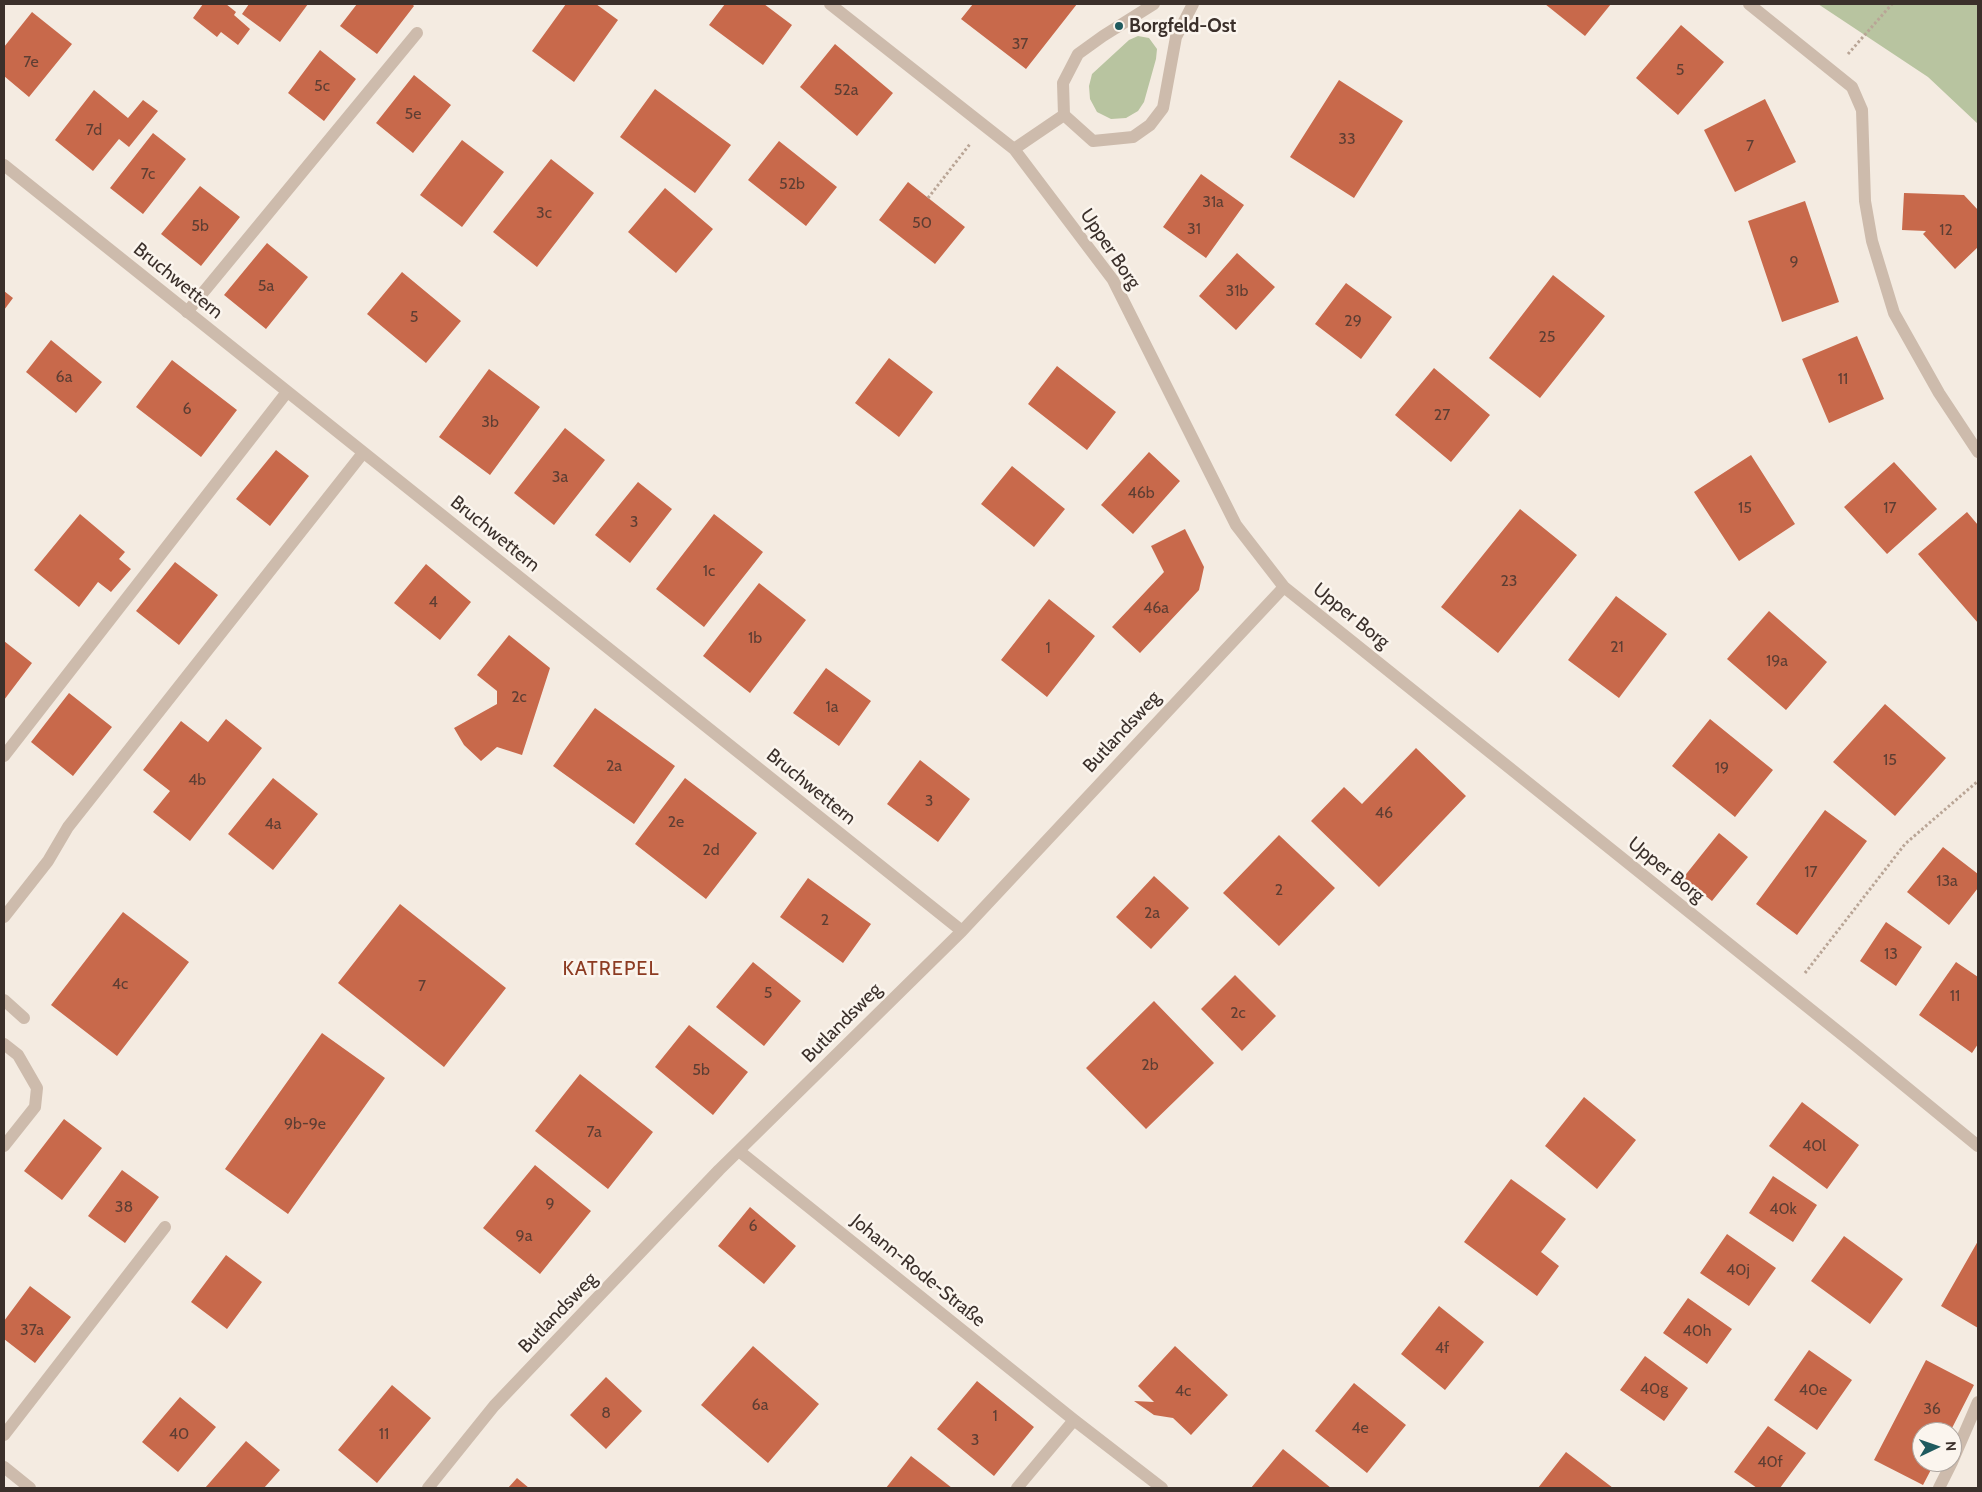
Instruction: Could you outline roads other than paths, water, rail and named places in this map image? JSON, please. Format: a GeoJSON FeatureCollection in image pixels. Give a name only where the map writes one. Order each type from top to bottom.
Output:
{"type":"FeatureCollection","features":[{"type":"Feature","properties":{"kind":"street","name":"Upper Borg"},"geometry":{"type":"LineString","coordinates":[[830,4],[1014,149],[1113,280],[1236,526],[1284,587],[1978,1146]]}},
{"type":"Feature","properties":{"kind":"street"},"geometry":{"type":"LineString","coordinates":[[1154,4],[1078,54],[1063,83],[1064,115],[1093,141],[1133,137],[1150,125],[1163,108],[1176,36],[1192,4]]}},
{"type":"Feature","properties":{"kind":"street"},"geometry":{"type":"LineString","coordinates":[[1749,4],[1852,87],[1862,110],[1865,201],[1872,241],[1894,314],[1939,393],[1978,452]]}},
{"type":"Feature","properties":{"kind":"street"},"geometry":{"type":"LineString","coordinates":[[187,312],[417,33]]}},
{"type":"Feature","properties":{"kind":"street"},"geometry":{"type":"LineString","coordinates":[[1014,149],[1064,115]]}},
{"type":"Feature","properties":{"kind":"street","name":"Bruchwettern"},"geometry":{"type":"LineString","coordinates":[[4,165],[962,932]]}},
{"type":"Feature","properties":{"kind":"street"},"geometry":{"type":"LineString","coordinates":[[4,756],[287,392]]}},
{"type":"Feature","properties":{"kind":"street"},"geometry":{"type":"LineString","coordinates":[[4,917],[48,861],[68,827],[363,453]]}},
{"type":"Feature","properties":{"kind":"street","name":"Butlandsweg"},"geometry":{"type":"LineString","coordinates":[[428,1488],[494,1406],[719,1170],[962,932],[1284,587]]}},
{"type":"Feature","properties":{"kind":"street"},"geometry":{"type":"LineString","coordinates":[[4,1000],[24,1018]]}},
{"type":"Feature","properties":{"kind":"street"},"geometry":{"type":"LineString","coordinates":[[4,1044],[18,1055],[37,1088],[35,1107],[4,1146]]}},
{"type":"Feature","properties":{"kind":"street","name":"Johann-Rode-Straße"},"geometry":{"type":"LineString","coordinates":[[739,1151],[1074,1420],[1162,1488]]}},
{"type":"Feature","properties":{"kind":"street"},"geometry":{"type":"LineString","coordinates":[[4,1435],[164,1227]]}},
{"type":"Feature","properties":{"kind":"street"},"geometry":{"type":"LineString","coordinates":[[1962,1439],[1978,1402]]}},
{"type":"Feature","properties":{"kind":"street"},"geometry":{"type":"LineString","coordinates":[[1017,1488],[1074,1420]]}},
{"type":"Feature","properties":{"kind":"street"},"geometry":{"type":"LineString","coordinates":[[4,1467],[30,1488]]}},
{"type":"Feature","properties":{"kind":"street"},"geometry":{"type":"LineString","coordinates":[[1939,1488],[1947,1472]]}},
{"type":"Feature","properties":{"kind":"place","name":"Borgfeld-Ost"},"geometry":{"type":"Point","coordinates":[1119,26]}},
{"type":"Feature","properties":{"kind":"district","name":"KATREPEL"},"geometry":{"type":"Point","coordinates":[611,969]}}]}
